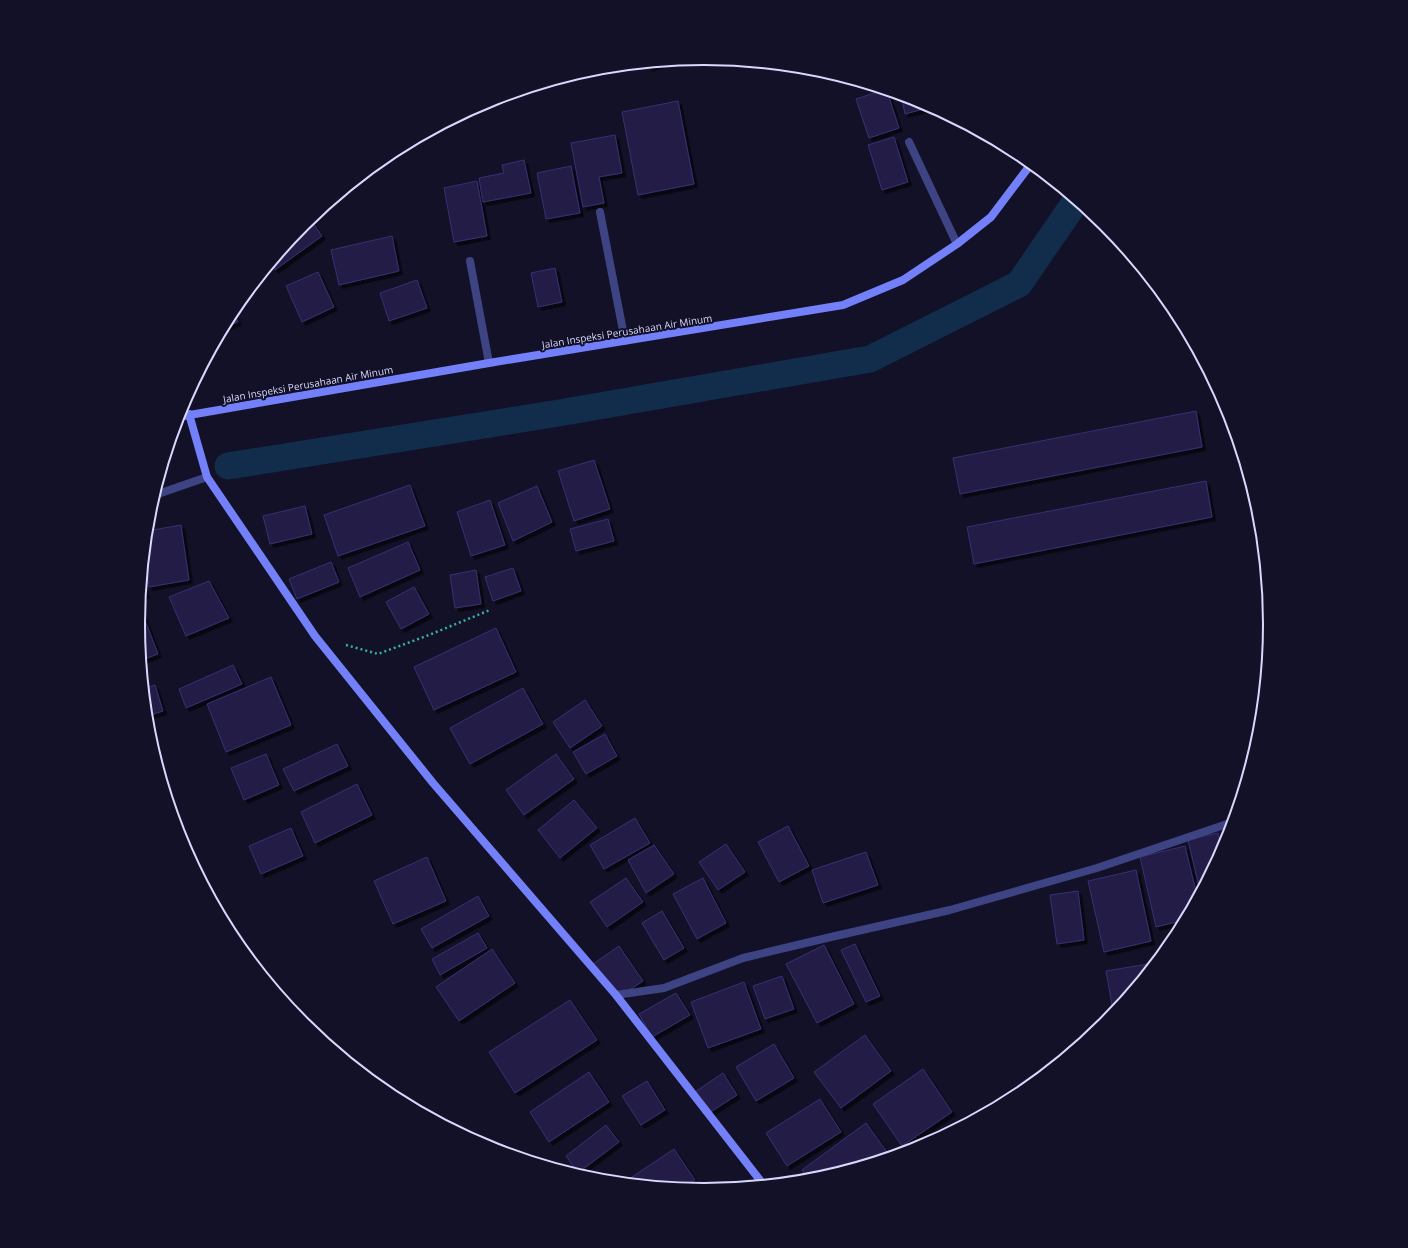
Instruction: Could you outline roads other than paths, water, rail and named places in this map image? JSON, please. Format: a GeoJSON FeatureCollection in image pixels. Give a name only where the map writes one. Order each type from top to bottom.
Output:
{"type":"FeatureCollection","features":[{"type":"Feature","properties":{"kind":"street"},"geometry":{"type":"LineString","coordinates":[[909,142],[957,244]]}},
{"type":"Feature","properties":{"kind":"street","name":"Jalan Inspeksi Perusahaan Air Minum"},"geometry":{"type":"LineString","coordinates":[[189,414],[843,305],[903,280],[957,244],[991,217],[1028,169]]}},
{"type":"Feature","properties":{"kind":"street"},"geometry":{"type":"LineString","coordinates":[[600,212],[625,341]]}},
{"type":"Feature","properties":{"kind":"street"},"geometry":{"type":"LineString","coordinates":[[470,261],[489,363]]}},
{"type":"Feature","properties":{"kind":"street"},"geometry":{"type":"LineString","coordinates":[[189,414],[207,477],[315,636],[433,783],[616,995],[759,1180]]}},
{"type":"Feature","properties":{"kind":"street"},"geometry":{"type":"LineString","coordinates":[[161,493],[207,477]]}},
{"type":"Feature","properties":{"kind":"street"},"geometry":{"type":"LineString","coordinates":[[616,995],[664,988],[743,958],[831,936],[950,910],[1097,868],[1225,825]]}},
{"type":"Feature","properties":{"kind":"waterway"},"geometry":{"type":"LineString","coordinates":[[228,466],[559,413],[870,359],[1019,284],[1074,205]]}}]}
